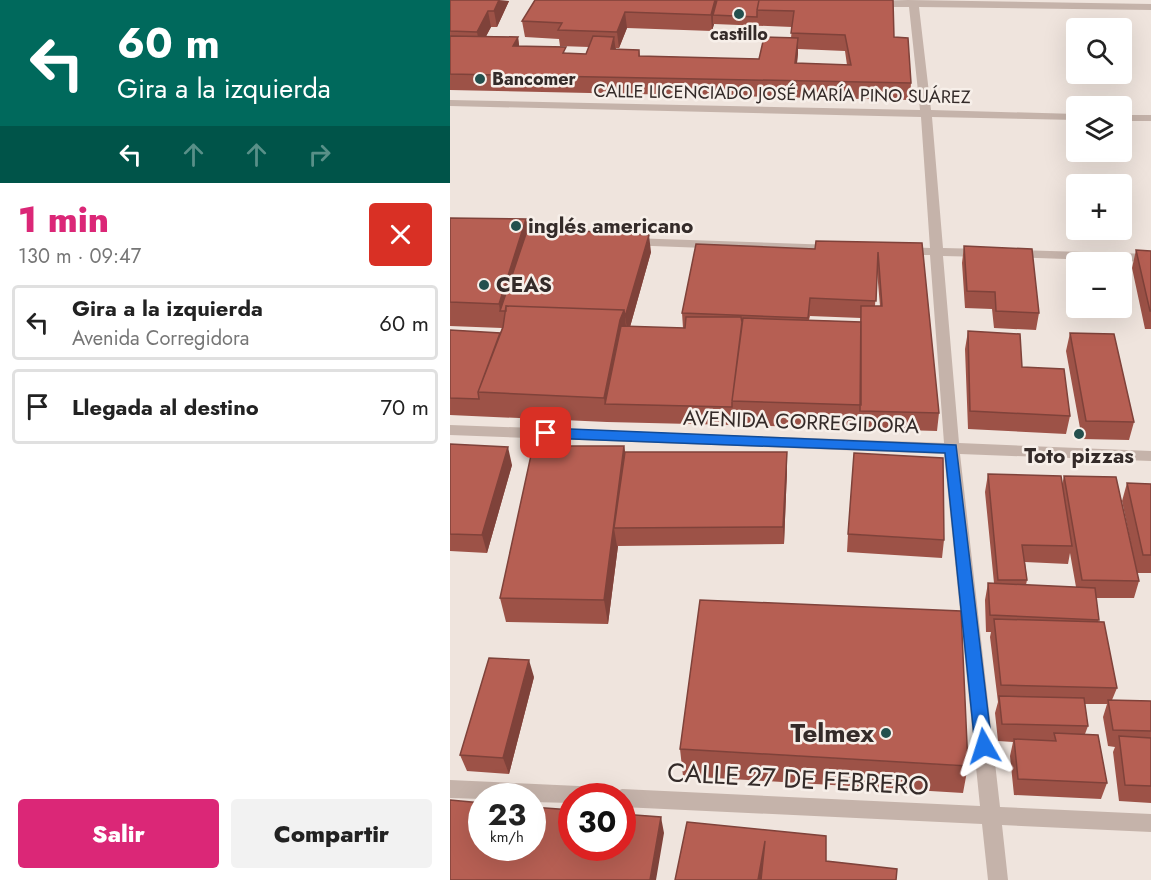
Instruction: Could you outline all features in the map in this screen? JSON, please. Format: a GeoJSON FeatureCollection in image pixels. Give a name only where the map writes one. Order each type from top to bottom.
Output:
{"type":"FeatureCollection","features":[{"type":"Feature","properties":{"kind":"street"},"geometry":{"type":"LineString","coordinates":[[913,2],[926,113],[938,252],[951,449],[998,880]]}},
{"type":"Feature","properties":{"kind":"street"},"geometry":{"type":"LineString","coordinates":[[866,3],[1151,7]]}},
{"type":"Feature","properties":{"kind":"street","name":"CALLE LICENCIADO JOSÉ MARÍA PINO SUÁREZ"},"geometry":{"type":"LineString","coordinates":[[450,103],[1066,117]]}},
{"type":"Feature","properties":{"kind":"street"},"geometry":{"type":"LineString","coordinates":[[1132,118],[1151,118]]}},
{"type":"Feature","properties":{"kind":"street"},"geometry":{"type":"LineString","coordinates":[[617,242],[843,249]]}},
{"type":"Feature","properties":{"kind":"street"},"geometry":{"type":"LineString","coordinates":[[890,250],[1151,258]]}},
{"type":"Feature","properties":{"kind":"street","name":"AVENIDA CORREGIDORA"},"geometry":{"type":"LineString","coordinates":[[450,429],[1151,456]]}},
{"type":"Feature","properties":{"kind":"street"},"geometry":{"type":"LineString","coordinates":[[450,789],[558,794]]}},
{"type":"Feature","properties":{"kind":"street","name":"CALLE 27 DE FEBRERO"},"geometry":{"type":"LineString","coordinates":[[636,799],[1151,823]]}},
{"type":"Feature","properties":{"kind":"building"},"geometry":{"type":"Polygon","coordinates":[[[450,0],[499,0],[494,11],[488,11],[477,32],[450,31],[450,0]]]}},
{"type":"Feature","properties":{"kind":"building"},"geometry":{"type":"Polygon","coordinates":[[[535,0],[715,0],[711,15],[625,12],[617,32],[558,30],[562,23],[522,21],[535,0]]]}},
{"type":"Feature","properties":{"kind":"building"},"geometry":{"type":"Polygon","coordinates":[[[717,0],[759,0],[757,17],[713,15],[717,0]]]}},
{"type":"Feature","properties":{"kind":"building"},"geometry":{"type":"Polygon","coordinates":[[[759,0],[893,0],[894,37],[908,38],[911,83],[450,74],[450,36],[518,37],[513,46],[566,47],[563,53],[586,54],[593,36],[614,37],[611,49],[639,50],[639,56],[759,59],[764,37],[798,38],[795,63],[851,65],[845,35],[791,33],[794,11],[757,10],[759,0]]]}},
{"type":"Feature","properties":{"kind":"building","name":"CEAS"},"geometry":{"type":"Polygon","coordinates":[[[450,218],[526,219],[499,304],[450,302],[450,218]]]}},
{"type":"Feature","properties":{"kind":"building"},"geometry":{"type":"Polygon","coordinates":[[[528,228],[649,235],[625,317],[624,310],[506,306],[506,311],[500,311],[528,228]]]}},
{"type":"Feature","properties":{"kind":"building"},"geometry":{"type":"Polygon","coordinates":[[[816,241],[922,243],[939,413],[860,411],[861,306],[882,306],[878,252],[876,301],[810,298],[808,318],[682,313],[696,244],[815,249],[816,241]]]}},
{"type":"Feature","properties":{"kind":"building"},"geometry":{"type":"Polygon","coordinates":[[[964,246],[1032,249],[1039,313],[996,311],[995,292],[967,291],[964,246]]]}},
{"type":"Feature","properties":{"kind":"building"},"geometry":{"type":"Polygon","coordinates":[[[1136,250],[1151,251],[1151,311],[1150,311],[1136,250]]]}},
{"type":"Feature","properties":{"kind":"building"},"geometry":{"type":"Polygon","coordinates":[[[506,306],[624,310],[604,398],[478,392],[503,327],[506,306]]]}},
{"type":"Feature","properties":{"kind":"building"},"geometry":{"type":"Polygon","coordinates":[[[686,317],[741,317],[732,407],[605,404],[621,326],[685,328],[686,317]]]}},
{"type":"Feature","properties":{"kind":"building"},"geometry":{"type":"Polygon","coordinates":[[[743,318],[861,322],[861,405],[732,401],[743,318]]]}},
{"type":"Feature","properties":{"kind":"building"},"geometry":{"type":"Polygon","coordinates":[[[450,330],[500,333],[478,392],[479,399],[450,398],[450,330]]]}},
{"type":"Feature","properties":{"kind":"building"},"geometry":{"type":"Polygon","coordinates":[[[968,331],[1020,334],[1022,367],[1064,369],[1070,416],[970,411],[968,331]]]}},
{"type":"Feature","properties":{"kind":"building"},"geometry":{"type":"Polygon","coordinates":[[[1070,333],[1114,334],[1134,422],[1086,421],[1070,333]]]}},
{"type":"Feature","properties":{"kind":"building"},"geometry":{"type":"Polygon","coordinates":[[[450,444],[508,447],[482,535],[450,534],[450,444]]]}},
{"type":"Feature","properties":{"kind":"building"},"geometry":{"type":"Polygon","coordinates":[[[533,446],[624,446],[604,600],[500,598],[533,446]]]}},
{"type":"Feature","properties":{"kind":"building"},"geometry":{"type":"Polygon","coordinates":[[[625,452],[787,452],[783,527],[614,528],[625,452]]]}},
{"type":"Feature","properties":{"kind":"building"},"geometry":{"type":"Polygon","coordinates":[[[854,453],[943,458],[944,540],[848,534],[854,453]]]}},
{"type":"Feature","properties":{"kind":"building"},"geometry":{"type":"Polygon","coordinates":[[[988,474],[1061,476],[1072,546],[1022,545],[1027,580],[998,580],[988,474]]]}},
{"type":"Feature","properties":{"kind":"building"},"geometry":{"type":"Polygon","coordinates":[[[1064,476],[1116,477],[1139,581],[1082,580],[1064,476]]]}},
{"type":"Feature","properties":{"kind":"building"},"geometry":{"type":"Polygon","coordinates":[[[1127,483],[1151,484],[1151,555],[1143,555],[1127,483]]]}},
{"type":"Feature","properties":{"kind":"building"},"geometry":{"type":"Polygon","coordinates":[[[988,583],[1095,588],[1099,620],[990,615],[988,583]]]}},
{"type":"Feature","properties":{"kind":"building"},"geometry":{"type":"Polygon","coordinates":[[[700,600],[961,611],[968,766],[680,749],[700,600]]]}},
{"type":"Feature","properties":{"kind":"building"},"geometry":{"type":"Polygon","coordinates":[[[994,619],[1104,622],[1117,688],[1001,685],[994,619]]]}},
{"type":"Feature","properties":{"kind":"building"},"geometry":{"type":"Polygon","coordinates":[[[489,658],[529,660],[503,758],[460,755],[489,658]]]}},
{"type":"Feature","properties":{"kind":"building"},"geometry":{"type":"Polygon","coordinates":[[[999,696],[1084,698],[1088,726],[1002,724],[999,696]]]}},
{"type":"Feature","properties":{"kind":"building"},"geometry":{"type":"Polygon","coordinates":[[[1108,700],[1151,701],[1151,731],[1113,730],[1108,700]]]}},
{"type":"Feature","properties":{"kind":"building"},"geometry":{"type":"Polygon","coordinates":[[[1054,733],[1098,735],[1107,783],[1018,779],[1014,739],[1056,741],[1054,733]]]}},
{"type":"Feature","properties":{"kind":"building"},"geometry":{"type":"Polygon","coordinates":[[[1119,736],[1151,738],[1151,786],[1125,785],[1119,736]]]}},
{"type":"Feature","properties":{"kind":"building"},"geometry":{"type":"Polygon","coordinates":[[[450,800],[468,802],[468,861],[546,861],[546,808],[558,809],[558,861],[636,861],[636,815],[661,817],[650,880],[450,880],[450,800]]]}},
{"type":"Feature","properties":{"kind":"building"},"geometry":{"type":"Polygon","coordinates":[[[687,822],[826,836],[826,861],[897,869],[896,880],[761,880],[765,841],[758,880],[675,880],[687,822]]]}},
{"type":"Feature","properties":{"kind":"place","name":"castillo"},"geometry":{"type":"Point","coordinates":[739,14]}},
{"type":"Feature","properties":{"kind":"place","name":"Bancomer"},"geometry":{"type":"Point","coordinates":[480,79]}},
{"type":"Feature","properties":{"kind":"place","name":"inglés americano"},"geometry":{"type":"Point","coordinates":[516,226]}},
{"type":"Feature","properties":{"kind":"place","name":"CEAS"},"geometry":{"type":"Point","coordinates":[484,285]}},
{"type":"Feature","properties":{"kind":"place","name":"Toto pizzas"},"geometry":{"type":"Point","coordinates":[1079,434]}},
{"type":"Feature","properties":{"kind":"place","name":"Telmex"},"geometry":{"type":"Point","coordinates":[886,733]}},
{"type":"Feature","properties":{"kind":"route"},"geometry":{"type":"LineString","coordinates":[[546,433],[951,449],[984,746]]}}]}
